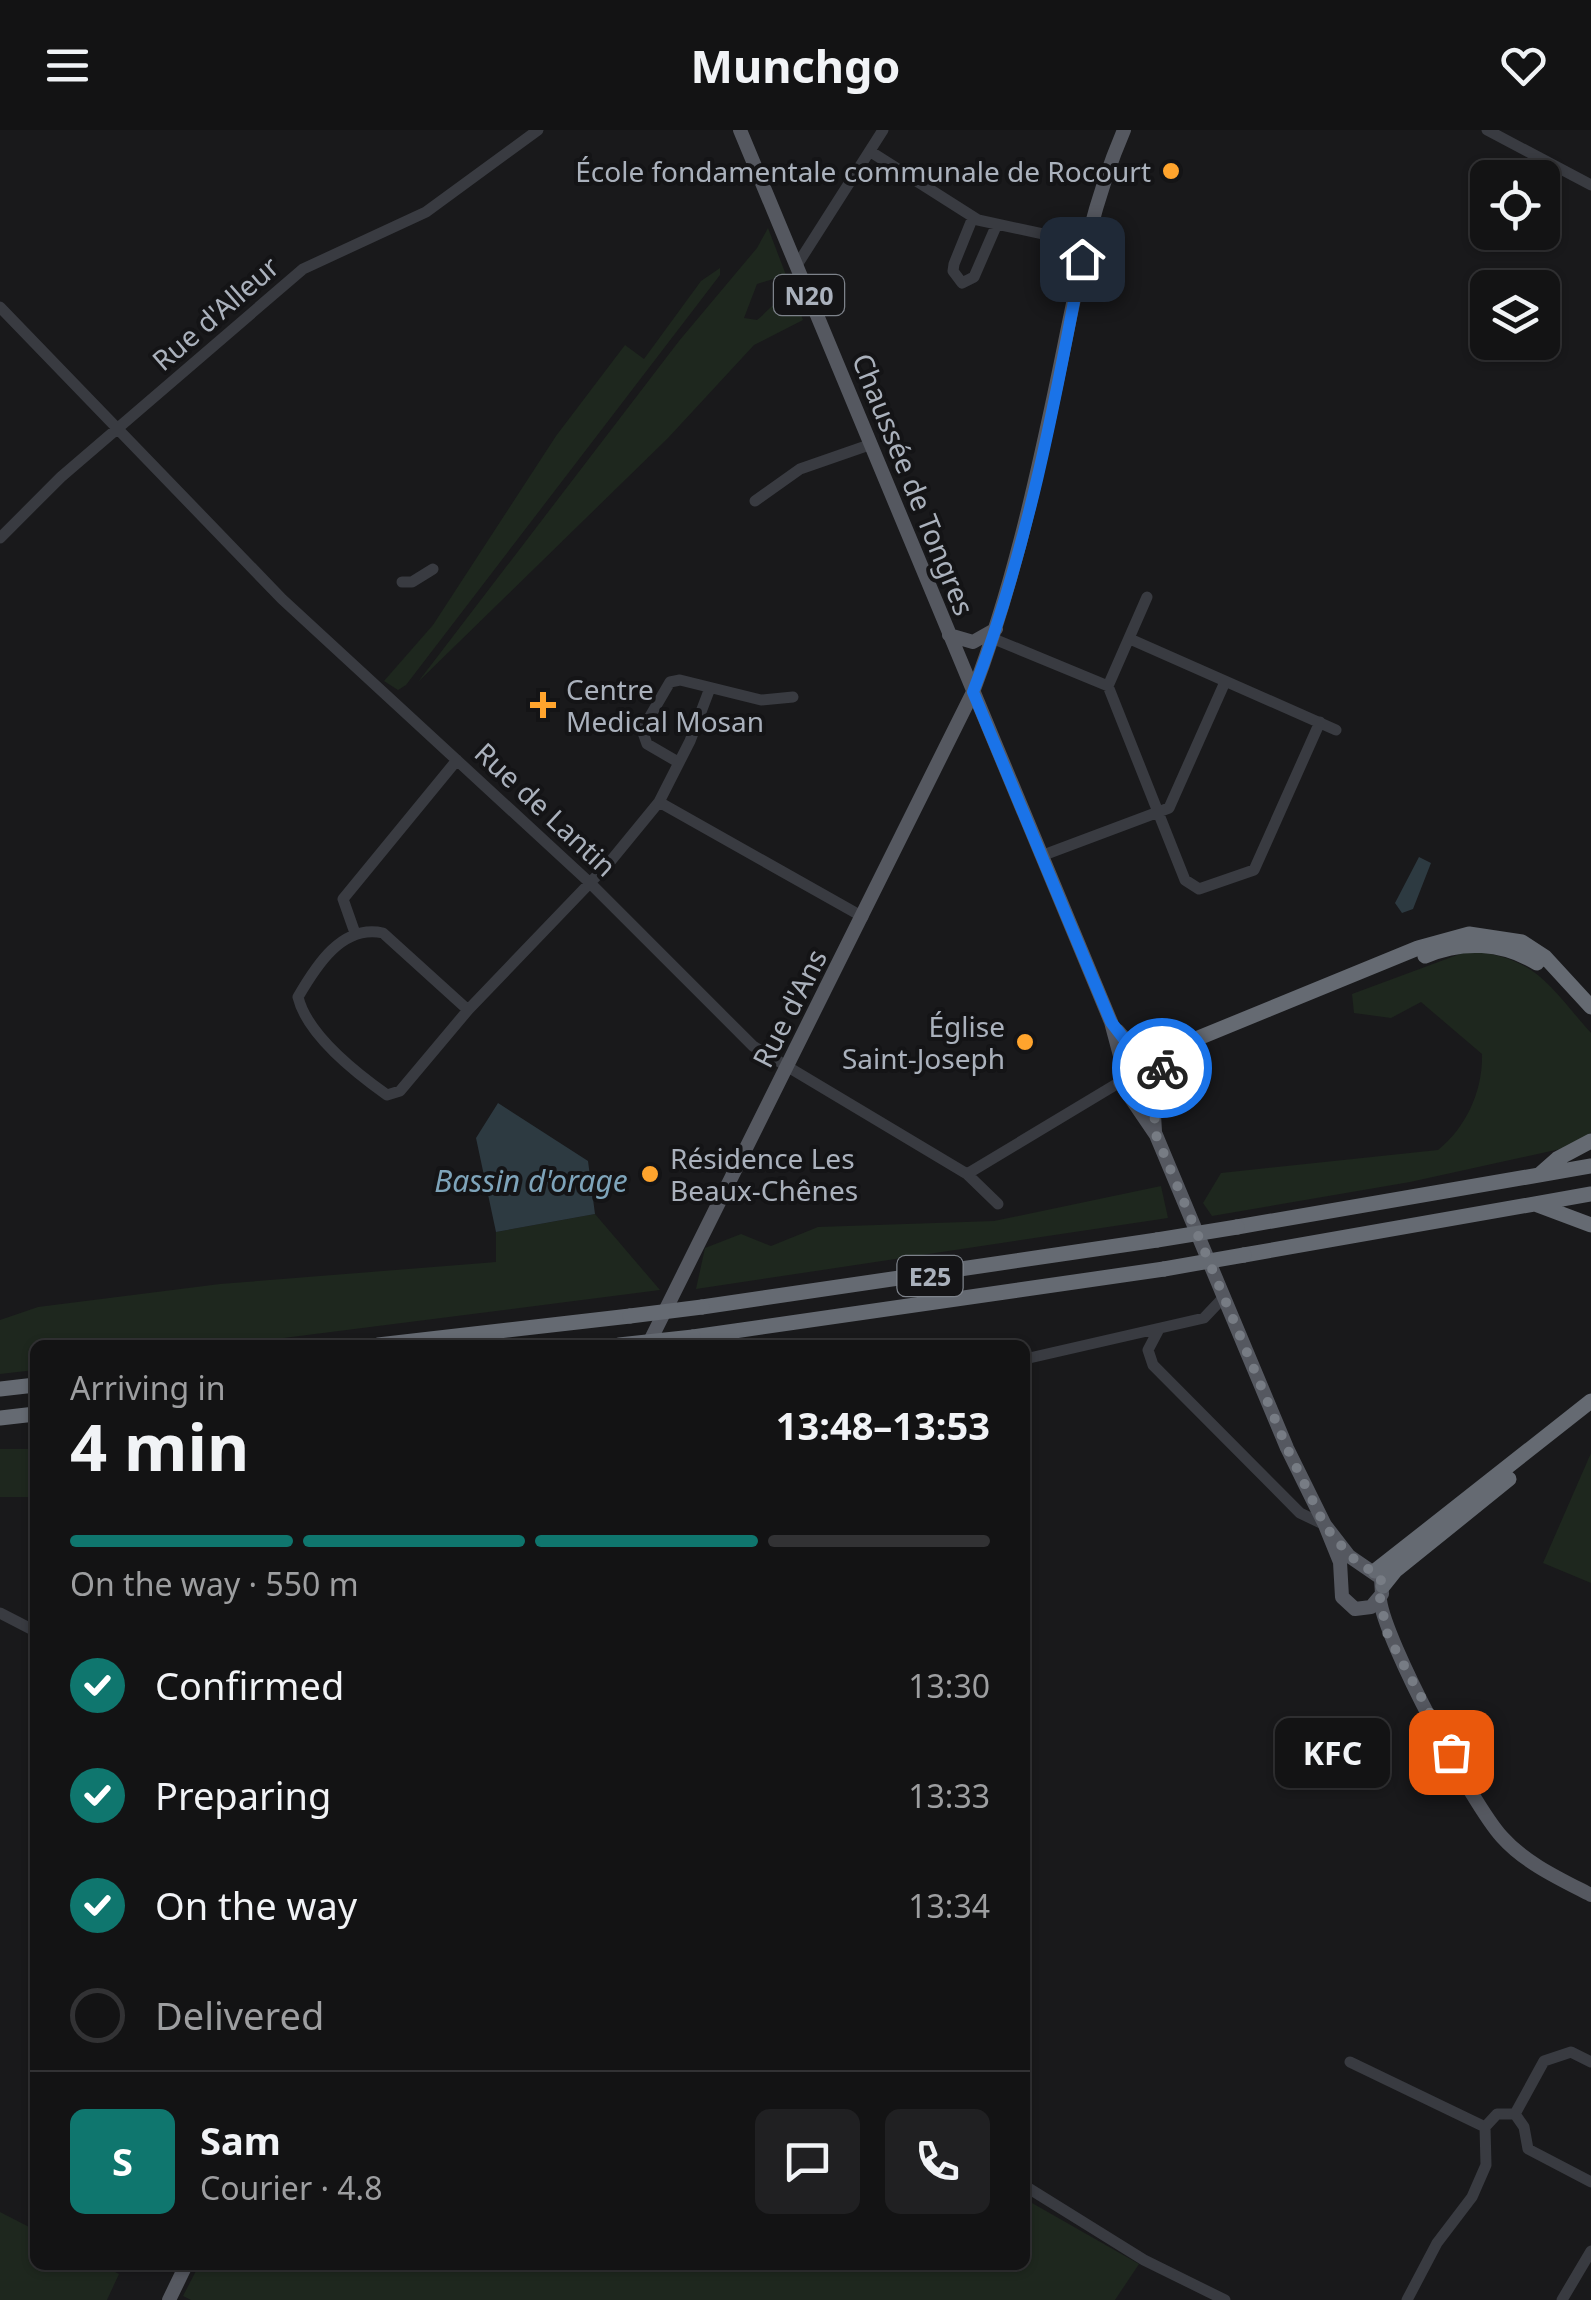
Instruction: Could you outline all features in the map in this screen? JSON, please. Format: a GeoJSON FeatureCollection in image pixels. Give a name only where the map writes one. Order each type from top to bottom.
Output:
{"type":"FeatureCollection","features":[{"type":"Feature","properties":{"kind":"highway"},"geometry":{"type":"LineString","coordinates":[[1150,1056],[1418,948],[1469,934],[1522,942],[1545,957],[1591,1007]]}},
{"type":"Feature","properties":{"kind":"highway"},"geometry":{"type":"LineString","coordinates":[[1164,1075],[1190,1052],[1434,952],[1464,946],[1495,946],[1518,952],[1539,964],[1591,1021]]}},
{"type":"Feature","properties":{"kind":"highway"},"geometry":{"type":"LineString","coordinates":[[1538,1176],[1557,1158],[1591,1141]]}},
{"type":"Feature","properties":{"kind":"highway","name":"E25"},"geometry":{"type":"LineString","coordinates":[[421,1340],[702,1307],[1157,1240],[1591,1166]]}},
{"type":"Feature","properties":{"kind":"highway","name":"E25"},"geometry":{"type":"LineString","coordinates":[[660,1340],[1164,1269],[1591,1194]]}},
{"type":"Feature","properties":{"kind":"highway"},"geometry":{"type":"LineString","coordinates":[[1536,1204],[1591,1224]]}},
{"type":"Feature","properties":{"kind":"highway"},"geometry":{"type":"LineString","coordinates":[[0,1389],[30,1386]]}},
{"type":"Feature","properties":{"kind":"highway"},"geometry":{"type":"LineString","coordinates":[[1369,1568],[1591,1401]]}},
{"type":"Feature","properties":{"kind":"highway"},"geometry":{"type":"LineString","coordinates":[[1381,1593],[1395,1571],[1591,1412]]}},
{"type":"Feature","properties":{"kind":"highway"},"geometry":{"type":"LineString","coordinates":[[0,1418],[30,1415]]}},
{"type":"Feature","properties":{"kind":"main road","name":"Chaussée de Tongres"},"geometry":{"type":"LineString","coordinates":[[740,130],[1111,1022],[1122,1074],[1156,1135],[1222,1299],[1325,1526],[1342,1578]]}},
{"type":"Feature","properties":{"kind":"main road","name":"Rue d'Ans"},"geometry":{"type":"LineString","coordinates":[[650,1340],[973,692],[995,634],[1045,436],[1085,242],[1119,131]]}},
{"type":"Feature","properties":{"kind":"main road"},"geometry":{"type":"LineString","coordinates":[[949,635],[974,642],[995,634]]}},
{"type":"Feature","properties":{"kind":"main road"},"geometry":{"type":"LineString","coordinates":[[959,722],[987,728]]}},
{"type":"Feature","properties":{"kind":"main road","name":"Chaussée de Tongres"},"geometry":{"type":"LineString","coordinates":[[1111,1022],[1131,1048],[1150,1056],[1164,1075]]}},
{"type":"Feature","properties":{"kind":"main road"},"geometry":{"type":"LineString","coordinates":[[1122,1074],[1134,1057],[1150,1056]]}},
{"type":"Feature","properties":{"kind":"main road"},"geometry":{"type":"LineString","coordinates":[[1134,1098],[1153,1097],[1162,1088],[1164,1075]]}},
{"type":"Feature","properties":{"kind":"main road","name":"Chaussée de Tongres"},"geometry":{"type":"LineString","coordinates":[[1153,1097],[1156,1135]]}},
{"type":"Feature","properties":{"kind":"main road","name":"Chaussée de Tongres"},"geometry":{"type":"LineString","coordinates":[[1325,1526],[1369,1568]]}},
{"type":"Feature","properties":{"kind":"main road"},"geometry":{"type":"LineString","coordinates":[[1342,1578],[1350,1569],[1369,1568]]}},
{"type":"Feature","properties":{"kind":"main road","name":"N20"},"geometry":{"type":"LineString","coordinates":[[1369,1568],[1381,1593]]}},
{"type":"Feature","properties":{"kind":"main road","name":"N20"},"geometry":{"type":"LineString","coordinates":[[1342,1578],[1342,1597],[1348,1605],[1363,1610]]}},
{"type":"Feature","properties":{"kind":"main road"},"geometry":{"type":"LineString","coordinates":[[1381,1593],[1363,1610],[1388,1636],[1490,1823],[1520,1854],[1591,1894]]}},
{"type":"Feature","properties":{"kind":"main road"},"geometry":{"type":"LineString","coordinates":[[1381,1593],[1388,1636]]}},
{"type":"Feature","properties":{"kind":"main road"},"geometry":{"type":"LineString","coordinates":[[168,2300],[183,2270]]}},
{"type":"Feature","properties":{"kind":"street","name":"Rue d'Alleur"},"geometry":{"type":"LineString","coordinates":[[0,538],[61,476],[303,269],[426,212],[538,130]]}},
{"type":"Feature","properties":{"kind":"street"},"geometry":{"type":"LineString","coordinates":[[797,265],[882,130]]}},
{"type":"Feature","properties":{"kind":"street"},"geometry":{"type":"LineString","coordinates":[[1488,130],[1591,185]]}},
{"type":"Feature","properties":{"kind":"street"},"geometry":{"type":"LineString","coordinates":[[870,152],[973,217],[1085,242]]}},
{"type":"Feature","properties":{"kind":"street"},"geometry":{"type":"LineString","coordinates":[[973,217],[954,264],[953,271],[962,282],[974,276],[997,224]]}},
{"type":"Feature","properties":{"kind":"street","name":"Rue de Lantin"},"geometry":{"type":"LineString","coordinates":[[0,307],[282,600],[589,882],[753,1046],[967,1174],[998,1204]]}},
{"type":"Feature","properties":{"kind":"street"},"geometry":{"type":"LineString","coordinates":[[755,501],[800,469],[868,445]]}},
{"type":"Feature","properties":{"kind":"street"},"geometry":{"type":"LineString","coordinates":[[402,582],[412,582],[434,569]]}},
{"type":"Feature","properties":{"kind":"street"},"geometry":{"type":"LineString","coordinates":[[1108,686],[1147,597]]}},
{"type":"Feature","properties":{"kind":"street"},"geometry":{"type":"LineString","coordinates":[[995,634],[1108,686],[1185,880],[1200,889],[1254,870],[1320,722]]}},
{"type":"Feature","properties":{"kind":"street"},"geometry":{"type":"LineString","coordinates":[[1130,640],[1336,730]]}},
{"type":"Feature","properties":{"kind":"street"},"geometry":{"type":"LineString","coordinates":[[678,762],[647,744],[642,730],[670,682],[761,700],[793,697]]}},
{"type":"Feature","properties":{"kind":"street"},"geometry":{"type":"LineString","coordinates":[[1041,856],[1169,808],[1225,682]]}},
{"type":"Feature","properties":{"kind":"street"},"geometry":{"type":"LineString","coordinates":[[468,1010],[383,933],[365,929],[355,933],[312,974],[298,997],[303,1018],[388,1096],[400,1091],[468,1010],[659,802],[710,688]]}},
{"type":"Feature","properties":{"kind":"street"},"geometry":{"type":"LineString","coordinates":[[355,933],[343,900],[457,760]]}},
{"type":"Feature","properties":{"kind":"street"},"geometry":{"type":"LineString","coordinates":[[659,802],[863,917]]}},
{"type":"Feature","properties":{"kind":"street"},"geometry":{"type":"LineString","coordinates":[[967,1174],[1122,1074]]}},
{"type":"Feature","properties":{"kind":"street"},"geometry":{"type":"LineString","coordinates":[[1030,1358],[1204,1318],[1222,1299]]}},
{"type":"Feature","properties":{"kind":"street"},"geometry":{"type":"LineString","coordinates":[[1158,1329],[1149,1344],[1152,1364],[1300,1514],[1325,1526]]}},
{"type":"Feature","properties":{"kind":"street"},"geometry":{"type":"LineString","coordinates":[[0,1613],[30,1628]]}},
{"type":"Feature","properties":{"kind":"street"},"geometry":{"type":"LineString","coordinates":[[1514,2114],[1544,2061],[1571,2052],[1591,2062]]}},
{"type":"Feature","properties":{"kind":"street"},"geometry":{"type":"LineString","coordinates":[[1350,2062],[1485,2126]]}},
{"type":"Feature","properties":{"kind":"street"},"geometry":{"type":"LineString","coordinates":[[1407,2300],[1437,2243],[1472,2196],[1486,2165],[1485,2126],[1497,2114],[1514,2114]]}},
{"type":"Feature","properties":{"kind":"street"},"geometry":{"type":"LineString","coordinates":[[1514,2114],[1524,2127],[1528,2149],[1591,2182]]}},
{"type":"Feature","properties":{"kind":"street"},"geometry":{"type":"LineString","coordinates":[[1030,2189],[1144,2260],[1225,2300]]}},
{"type":"Feature","properties":{"kind":"street"},"geometry":{"type":"LineString","coordinates":[[1562,2300],[1591,2251]]}},
{"type":"Feature","properties":{"kind":"shaded area"},"geometry":{"type":"Polygon","coordinates":[[[768,228],[786,275],[757,284],[744,318],[757,320],[783,300],[795,299],[803,320],[754,345],[668,438],[418,682],[679,341],[757,248],[768,228]]]}},
{"type":"Feature","properties":{"kind":"shaded area"},"geometry":{"type":"Polygon","coordinates":[[[720,268],[720,275],[406,685],[398,690],[384,681],[433,625],[556,436],[625,345],[644,359],[701,281],[720,268]]]}},
{"type":"Feature","properties":{"kind":"shaded area"},"geometry":{"type":"Polygon","coordinates":[[[1468,951],[1491,954],[1526,967],[1551,988],[1591,1033],[1591,1132],[1583,1144],[1410,1182],[1212,1216],[1203,1203],[1221,1173],[1438,1150],[1448,1141],[1471,1108],[1482,1054],[1421,1002],[1391,1018],[1354,1013],[1352,994],[1468,951]]]}},
{"type":"Feature","properties":{"kind":"shaded area"},"geometry":{"type":"Polygon","coordinates":[[[1161,1186],[1168,1218],[696,1289],[705,1248],[741,1234],[771,1246],[818,1227],[994,1221],[1161,1186]]]}},
{"type":"Feature","properties":{"kind":"shaded area"},"geometry":{"type":"Polygon","coordinates":[[[595,1214],[660,1290],[268,1340],[30,1340],[30,1371],[0,1374],[0,1320],[38,1307],[220,1284],[496,1262],[496,1232],[595,1214]]]}},
{"type":"Feature","properties":{"kind":"shaded area"},"geometry":{"type":"Polygon","coordinates":[[[0,1449],[30,1449],[30,1497],[0,1497],[0,1449]]]}},
{"type":"Feature","properties":{"kind":"shaded area"},"geometry":{"type":"Polygon","coordinates":[[[1591,1453],[1591,1583],[1543,1563],[1591,1453]]]}},
{"type":"Feature","properties":{"kind":"shaded area"},"geometry":{"type":"Polygon","coordinates":[[[1030,2202],[1139,2264],[1115,2300],[191,2300],[183,2296],[196,2270],[1030,2270],[1030,2202]]]}},
{"type":"Feature","properties":{"kind":"shaded area"},"geometry":{"type":"Polygon","coordinates":[[[0,2212],[30,2227],[30,2270],[111,2270],[119,2274],[107,2300],[0,2300],[0,2212]]]}},
{"type":"Feature","properties":{"kind":"water"},"geometry":{"type":"Polygon","coordinates":[[[1419,857],[1431,863],[1413,909],[1402,913],[1395,903],[1419,857]]]}},
{"type":"Feature","properties":{"kind":"water","name":"Bassin d'orage"},"geometry":{"type":"Polygon","coordinates":[[[498,1103],[588,1161],[595,1214],[496,1232],[476,1138],[498,1103]]]}},
{"type":"Feature","properties":{"kind":"way so far"},"geometry":{"type":"LineString","coordinates":[[1162,1068],[1162,1088],[1153,1097],[1156,1135],[1222,1299],[1325,1526],[1350,1556],[1375,1570],[1381,1578],[1380,1600],[1388,1636],[1451,1752]]}},
{"type":"Feature","properties":{"kind":"place","name":"École fondamentale communale de Rocourt"},"geometry":{"type":"Point","coordinates":[1171,171]}},
{"type":"Feature","properties":{"kind":"place","name":"Centre Medical Mosan"},"geometry":{"type":"Point","coordinates":[543,705]}},
{"type":"Feature","properties":{"kind":"place","name":"Église Saint-Joseph"},"geometry":{"type":"Point","coordinates":[1025,1042]}},
{"type":"Feature","properties":{"kind":"place","name":"Résidence Les Beaux-Chênes"},"geometry":{"type":"Point","coordinates":[650,1174]}},
{"type":"Feature","properties":{"kind":"place","name":"KFC"},"geometry":{"type":"Point","coordinates":[1451,1752]}},
{"type":"Feature","properties":{"kind":"route"},"geometry":{"type":"LineString","coordinates":[[1082,259],[1014,562],[994,639],[973,692],[1111,1022],[1131,1048],[1152,1057],[1162,1068]]}}]}
